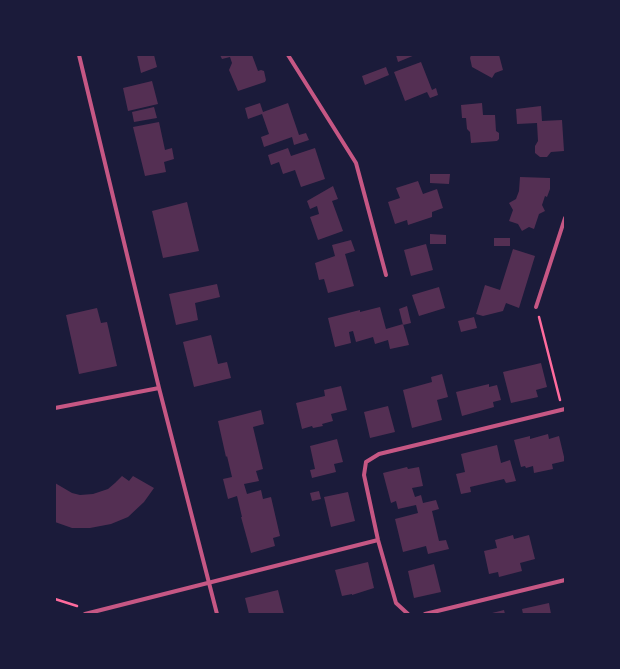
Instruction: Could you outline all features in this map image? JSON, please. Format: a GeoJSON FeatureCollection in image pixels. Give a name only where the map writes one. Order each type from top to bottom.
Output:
{"type":"FeatureCollection","features":[{"type":"Feature","properties":{"kind":"street"},"geometry":{"type":"LineString","coordinates":[[79,55],[159,388],[217,614]]}},
{"type":"Feature","properties":{"kind":"street"},"geometry":{"type":"LineString","coordinates":[[288,55],[356,163],[386,275]]}},
{"type":"Feature","properties":{"kind":"street"},"geometry":{"type":"LineString","coordinates":[[536,307],[565,218]]}},
{"type":"Feature","properties":{"kind":"street"},"geometry":{"type":"LineString","coordinates":[[55,408],[159,388]]}},
{"type":"Feature","properties":{"kind":"street"},"geometry":{"type":"LineString","coordinates":[[408,614],[396,603],[378,540],[364,475],[366,462],[379,454],[564,409]]}},
{"type":"Feature","properties":{"kind":"street"},"geometry":{"type":"LineString","coordinates":[[85,614],[378,540]]}},
{"type":"Feature","properties":{"kind":"street"},"geometry":{"type":"LineString","coordinates":[[425,614],[436,613],[565,580]]}},
{"type":"Feature","properties":{"kind":"path"},"geometry":{"type":"LineString","coordinates":[[536,307],[564,409]]}},
{"type":"Feature","properties":{"kind":"path"},"geometry":{"type":"LineString","coordinates":[[55,599],[79,606]]}},
{"type":"Feature","properties":{"kind":"building"},"geometry":{"type":"Polygon","coordinates":[[[137,55],[154,55],[157,67],[141,73],[137,55]]]}},
{"type":"Feature","properties":{"kind":"building"},"geometry":{"type":"Polygon","coordinates":[[[220,55],[252,55],[258,71],[264,71],[265,82],[238,91],[229,70],[232,63],[230,57],[222,59],[220,55]]]}},
{"type":"Feature","properties":{"kind":"building"},"geometry":{"type":"Polygon","coordinates":[[[396,55],[415,55],[398,62],[396,55]]]}},
{"type":"Feature","properties":{"kind":"building"},"geometry":{"type":"Polygon","coordinates":[[[471,55],[499,55],[503,70],[495,73],[492,78],[472,67],[470,58],[471,55]]]}},
{"type":"Feature","properties":{"kind":"building"},"geometry":{"type":"Polygon","coordinates":[[[421,62],[432,90],[436,88],[438,95],[430,98],[427,92],[405,101],[394,72],[421,62]]]}},
{"type":"Feature","properties":{"kind":"building"},"geometry":{"type":"Polygon","coordinates":[[[386,67],[389,75],[365,85],[362,76],[386,67]]]}},
{"type":"Feature","properties":{"kind":"building"},"geometry":{"type":"Polygon","coordinates":[[[152,81],[158,104],[128,111],[123,88],[152,81]]]}},
{"type":"Feature","properties":{"kind":"building"},"geometry":{"type":"Polygon","coordinates":[[[260,103],[263,112],[288,103],[299,135],[306,133],[309,140],[294,145],[292,137],[264,147],[261,137],[269,134],[262,114],[248,119],[245,108],[260,103]]]}},
{"type":"Feature","properties":{"kind":"building"},"geometry":{"type":"Polygon","coordinates":[[[482,103],[483,115],[495,115],[496,131],[499,133],[499,139],[497,141],[471,143],[466,118],[462,118],[461,105],[482,103]]]}},
{"type":"Feature","properties":{"kind":"building"},"geometry":{"type":"Polygon","coordinates":[[[541,106],[542,121],[562,120],[564,151],[551,152],[547,157],[540,157],[535,153],[535,146],[538,141],[537,123],[517,124],[516,109],[541,106]]]}},
{"type":"Feature","properties":{"kind":"building"},"geometry":{"type":"Polygon","coordinates":[[[154,107],[157,118],[134,122],[132,112],[154,107]]]}},
{"type":"Feature","properties":{"kind":"building"},"geometry":{"type":"Polygon","coordinates":[[[159,122],[165,150],[172,148],[174,159],[164,162],[166,172],[145,176],[133,127],[159,122]]]}},
{"type":"Feature","properties":{"kind":"building"},"geometry":{"type":"Polygon","coordinates":[[[288,148],[291,156],[315,148],[325,179],[301,187],[295,170],[283,174],[279,162],[271,165],[268,155],[288,148]]]}},
{"type":"Feature","properties":{"kind":"building"},"geometry":{"type":"Polygon","coordinates":[[[430,174],[450,174],[449,184],[430,183],[430,174]]]}},
{"type":"Feature","properties":{"kind":"building"},"geometry":{"type":"Polygon","coordinates":[[[520,177],[550,178],[550,189],[547,197],[545,196],[542,205],[545,211],[539,214],[534,229],[529,227],[522,231],[518,224],[509,221],[513,210],[509,203],[516,199],[519,191],[520,177]]]}},
{"type":"Feature","properties":{"kind":"building"},"geometry":{"type":"Polygon","coordinates":[[[418,181],[423,194],[437,189],[443,208],[432,212],[432,217],[408,225],[407,220],[395,224],[388,202],[400,198],[396,188],[418,181]]]}},
{"type":"Feature","properties":{"kind":"building"},"geometry":{"type":"Polygon","coordinates":[[[333,186],[338,199],[332,201],[343,231],[318,240],[310,217],[319,214],[317,206],[310,209],[307,201],[333,186]]]}},
{"type":"Feature","properties":{"kind":"building"},"geometry":{"type":"Polygon","coordinates":[[[187,202],[199,251],[163,258],[152,211],[187,202]]]}},
{"type":"Feature","properties":{"kind":"building"},"geometry":{"type":"Polygon","coordinates":[[[430,234],[446,235],[446,244],[430,244],[430,234]]]}},
{"type":"Feature","properties":{"kind":"building"},"geometry":{"type":"Polygon","coordinates":[[[494,238],[510,238],[510,246],[494,246],[494,238]]]}},
{"type":"Feature","properties":{"kind":"building"},"geometry":{"type":"Polygon","coordinates":[[[351,240],[355,251],[345,254],[354,286],[328,293],[324,279],[319,280],[315,263],[335,256],[332,245],[351,240]]]}},
{"type":"Feature","properties":{"kind":"building"},"geometry":{"type":"Polygon","coordinates":[[[426,244],[433,270],[411,276],[404,250],[426,244]]]}},
{"type":"Feature","properties":{"kind":"building"},"geometry":{"type":"Polygon","coordinates":[[[513,249],[535,256],[519,308],[506,303],[503,311],[483,316],[476,314],[485,285],[500,290],[513,249]]]}},
{"type":"Feature","properties":{"kind":"building"},"geometry":{"type":"Polygon","coordinates":[[[217,284],[220,297],[195,303],[198,320],[176,325],[169,294],[217,284]]]}},
{"type":"Feature","properties":{"kind":"building"},"geometry":{"type":"Polygon","coordinates":[[[439,287],[445,308],[419,316],[412,295],[439,287]]]}},
{"type":"Feature","properties":{"kind":"building"},"geometry":{"type":"Polygon","coordinates":[[[407,306],[411,323],[403,325],[399,309],[407,306]]]}},
{"type":"Feature","properties":{"kind":"building"},"geometry":{"type":"Polygon","coordinates":[[[380,307],[386,329],[403,324],[409,345],[390,349],[388,340],[375,344],[373,337],[356,342],[353,331],[349,332],[351,343],[335,347],[328,318],[360,310],[360,312],[380,307]]]}},
{"type":"Feature","properties":{"kind":"building"},"geometry":{"type":"Polygon","coordinates":[[[97,308],[101,323],[107,322],[117,366],[79,374],[66,315],[97,308]]]}},
{"type":"Feature","properties":{"kind":"building"},"geometry":{"type":"Polygon","coordinates":[[[474,317],[477,328],[461,332],[458,321],[474,317]]]}},
{"type":"Feature","properties":{"kind":"building"},"geometry":{"type":"Polygon","coordinates":[[[211,335],[218,364],[227,362],[231,378],[194,387],[183,342],[211,335]]]}},
{"type":"Feature","properties":{"kind":"building"},"geometry":{"type":"Polygon","coordinates":[[[541,363],[547,387],[536,390],[538,397],[511,403],[503,372],[541,363]]]}},
{"type":"Feature","properties":{"kind":"building"},"geometry":{"type":"Polygon","coordinates":[[[442,374],[448,397],[437,400],[442,420],[412,428],[403,390],[432,382],[431,377],[442,374]]]}},
{"type":"Feature","properties":{"kind":"building"},"geometry":{"type":"Polygon","coordinates":[[[489,384],[489,387],[497,385],[501,400],[493,402],[494,407],[462,416],[456,392],[489,384]]]}},
{"type":"Feature","properties":{"kind":"building"},"geometry":{"type":"Polygon","coordinates":[[[341,386],[347,410],[331,414],[333,421],[322,424],[323,426],[313,428],[312,426],[302,429],[296,403],[325,396],[324,390],[341,386]]]}},
{"type":"Feature","properties":{"kind":"building"},"geometry":{"type":"Polygon","coordinates":[[[388,406],[395,432],[370,438],[364,412],[388,406]]]}},
{"type":"Feature","properties":{"kind":"building"},"geometry":{"type":"Polygon","coordinates":[[[261,410],[264,424],[253,427],[263,469],[256,471],[259,481],[244,484],[247,494],[261,490],[263,499],[271,497],[280,536],[273,538],[275,546],[251,553],[237,496],[228,499],[223,479],[232,477],[218,421],[261,410]]]}},
{"type":"Feature","properties":{"kind":"building"},"geometry":{"type":"Polygon","coordinates":[[[548,434],[549,439],[559,436],[565,461],[552,464],[553,469],[534,473],[533,466],[526,468],[525,466],[521,467],[514,440],[530,436],[530,439],[548,434]]]}},
{"type":"Feature","properties":{"kind":"building"},"geometry":{"type":"Polygon","coordinates":[[[337,439],[343,462],[334,464],[336,472],[312,478],[310,470],[315,469],[310,446],[337,439]]]}},
{"type":"Feature","properties":{"kind":"building"},"geometry":{"type":"Polygon","coordinates":[[[497,445],[501,463],[510,460],[516,481],[506,483],[504,479],[470,487],[471,492],[461,494],[456,474],[465,472],[461,454],[497,445]]]}},
{"type":"Feature","properties":{"kind":"building"},"geometry":{"type":"Polygon","coordinates":[[[407,467],[408,469],[419,467],[423,486],[412,488],[415,497],[421,495],[423,503],[436,500],[439,509],[432,511],[439,541],[446,540],[449,549],[428,554],[426,546],[403,552],[395,519],[418,513],[416,505],[398,509],[396,501],[391,503],[383,473],[407,467]]]}},
{"type":"Feature","properties":{"kind":"building"},"geometry":{"type":"Polygon","coordinates":[[[122,476],[129,481],[133,476],[154,488],[144,502],[128,517],[111,524],[90,528],[72,528],[55,522],[55,483],[72,493],[80,495],[93,494],[108,489],[122,476]]]}},
{"type":"Feature","properties":{"kind":"building"},"geometry":{"type":"Polygon","coordinates":[[[319,491],[321,499],[312,501],[310,493],[319,491]]]}},
{"type":"Feature","properties":{"kind":"building"},"geometry":{"type":"Polygon","coordinates":[[[348,492],[355,521],[331,527],[324,497],[348,492]]]}},
{"type":"Feature","properties":{"kind":"building"},"geometry":{"type":"Polygon","coordinates":[[[513,535],[514,539],[529,535],[535,559],[520,563],[522,571],[499,577],[498,572],[489,574],[484,551],[497,548],[495,540],[513,535]]]}},
{"type":"Feature","properties":{"kind":"building"},"geometry":{"type":"Polygon","coordinates":[[[368,562],[374,588],[352,595],[342,596],[335,570],[368,562]]]}},
{"type":"Feature","properties":{"kind":"building"},"geometry":{"type":"Polygon","coordinates":[[[434,564],[441,592],[414,598],[408,571],[434,564]]]}},
{"type":"Feature","properties":{"kind":"building"},"geometry":{"type":"Polygon","coordinates":[[[278,590],[284,614],[249,614],[245,598],[278,590]]]}},
{"type":"Feature","properties":{"kind":"building"},"geometry":{"type":"Polygon","coordinates":[[[549,603],[551,614],[523,614],[522,609],[549,603]]]}},
{"type":"Feature","properties":{"kind":"building"},"geometry":{"type":"Polygon","coordinates":[[[504,610],[505,614],[492,614],[492,613],[504,610]]]}}]}
